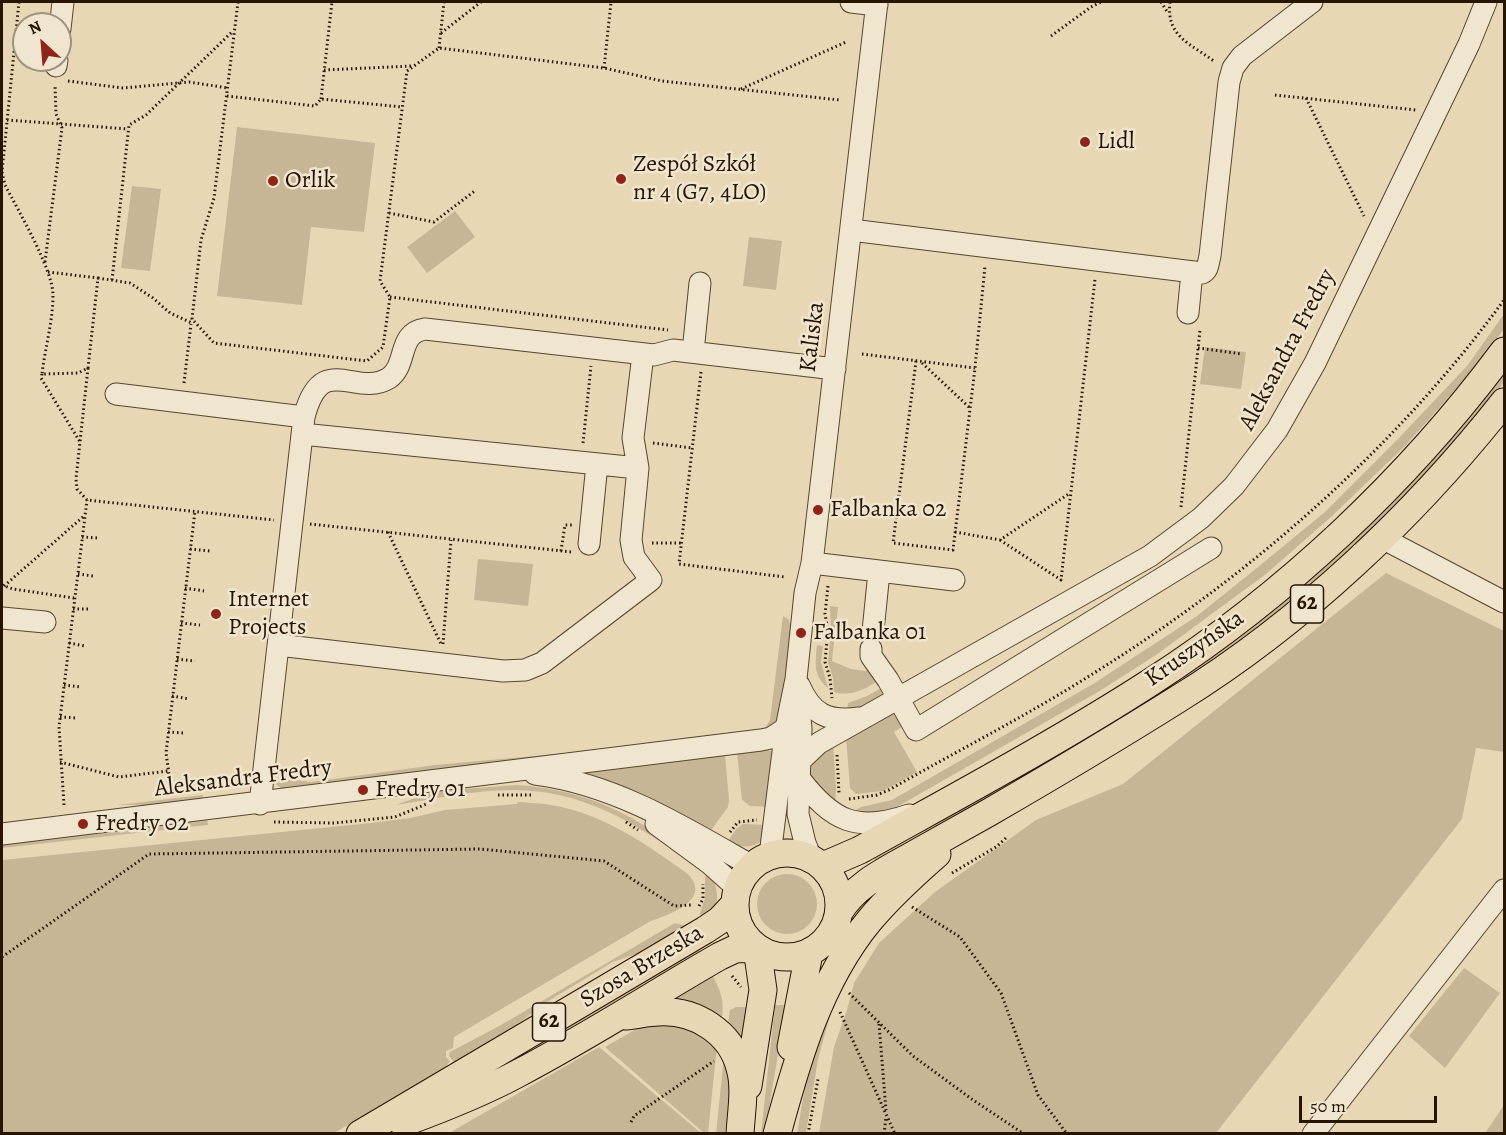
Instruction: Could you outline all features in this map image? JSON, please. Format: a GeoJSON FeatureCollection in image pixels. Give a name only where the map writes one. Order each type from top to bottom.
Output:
{"type":"FeatureCollection","features":[{"type":"Feature","properties":{"kind":"main road","name":"Kruszyńska"},"geometry":{"type":"LineString","coordinates":[[817,862],[860,850],[965,791],[1152,681],[1250,610],[1325,547],[1392,483],[1477,387],[1504,351]]}},
{"type":"Feature","properties":{"kind":"main road","name":"Kruszyńska"},"geometry":{"type":"LineString","coordinates":[[839,912],[845,902],[869,880],[988,813],[1179,699],[1283,624],[1382,538],[1456,460],[1504,402]]}},
{"type":"Feature","properties":{"kind":"main road"},"geometry":{"type":"LineString","coordinates":[[776,1134],[794,1070],[816,1015],[831,980],[853,944],[868,922],[930,860],[988,813]]}},
{"type":"Feature","properties":{"kind":"main road"},"geometry":{"type":"LineString","coordinates":[[740,1134],[763,990],[757,948],[743,933],[738,923],[748,878],[792,852],[817,862],[836,884],[839,912]]}},
{"type":"Feature","properties":{"kind":"main road","name":"Szosa Brzeska"},"geometry":{"type":"LineString","coordinates":[[360,1134],[705,930],[720,920],[748,878]]}},
{"type":"Feature","properties":{"kind":"main road","name":"62"},"geometry":{"type":"LineString","coordinates":[[757,948],[782,957],[809,953],[821,946],[829,936],[839,912]]}},
{"type":"Feature","properties":{"kind":"main road","name":"Szosa Brzeska"},"geometry":{"type":"LineString","coordinates":[[376,1134],[495,1085],[572,1044],[720,956],[735,949],[757,948]]}},
{"type":"Feature","properties":{"kind":"main road"},"geometry":{"type":"LineString","coordinates":[[776,1134],[800,990],[809,953]]}},
{"type":"Feature","properties":{"kind":"main road"},"geometry":{"type":"LineString","coordinates":[[616,1017],[660,1012],[677,1013],[709,1024],[726,1039],[741,1070],[740,1134]]}},
{"type":"Feature","properties":{"kind":"street"},"geometry":{"type":"LineString","coordinates":[[851,2],[877,3]]}},
{"type":"Feature","properties":{"kind":"street"},"geometry":{"type":"LineString","coordinates":[[851,230],[1202,273],[1208,268],[1231,73],[1242,56],[1312,2]]}},
{"type":"Feature","properties":{"kind":"street","name":"Aleksandra Fredry"},"geometry":{"type":"LineString","coordinates":[[834,727],[866,717],[1150,556],[1201,518],[1226,494],[1266,447],[1315,363],[1464,54],[1486,2]]}},
{"type":"Feature","properties":{"kind":"street","name":"Kaliska"},"geometry":{"type":"LineString","coordinates":[[748,878],[796,679],[805,593],[821,565],[835,369],[877,3]]}},
{"type":"Feature","properties":{"kind":"street"},"geometry":{"type":"LineString","coordinates":[[1192,272],[1194,319]]}},
{"type":"Feature","properties":{"kind":"street"},"geometry":{"type":"LineString","coordinates":[[697,351],[700,284]]}},
{"type":"Feature","properties":{"kind":"street"},"geometry":{"type":"LineString","coordinates":[[260,804],[303,425],[311,395],[319,386],[337,380],[375,382],[392,376],[408,338],[421,330],[654,355],[673,350],[697,351],[835,369]]}},
{"type":"Feature","properties":{"kind":"street"},"geometry":{"type":"LineString","coordinates":[[278,645],[511,672],[525,670],[542,663],[651,580],[634,557],[631,540],[638,468],[633,440],[643,354]]}},
{"type":"Feature","properties":{"kind":"street"},"geometry":{"type":"LineString","coordinates":[[116,394],[181,402],[303,425],[638,468]]}},
{"type":"Feature","properties":{"kind":"street"},"geometry":{"type":"LineString","coordinates":[[589,463],[589,544]]}},
{"type":"Feature","properties":{"kind":"street"},"geometry":{"type":"LineString","coordinates":[[1382,538],[1504,602]]}},
{"type":"Feature","properties":{"kind":"street"},"geometry":{"type":"LineString","coordinates":[[879,572],[871,656],[888,680],[916,730],[1211,548]]}},
{"type":"Feature","properties":{"kind":"street"},"geometry":{"type":"LineString","coordinates":[[821,565],[954,580]]}},
{"type":"Feature","properties":{"kind":"street"},"geometry":{"type":"LineString","coordinates":[[2,618],[45,622]]}},
{"type":"Feature","properties":{"kind":"street"},"geometry":{"type":"LineString","coordinates":[[1003,639],[1017,667]]}},
{"type":"Feature","properties":{"kind":"street"},"geometry":{"type":"LineString","coordinates":[[796,679],[809,703],[834,727],[819,743],[800,770],[823,807],[846,821],[860,824],[892,821],[965,791]]}},
{"type":"Feature","properties":{"kind":"street","name":"Kaliska"},"geometry":{"type":"LineString","coordinates":[[796,679],[801,728],[798,814],[805,843],[817,862]]}},
{"type":"Feature","properties":{"kind":"street","name":"Aleksandra Fredry"},"geometry":{"type":"LineString","coordinates":[[2,834],[260,804],[761,740],[771,738],[786,728]]}},
{"type":"Feature","properties":{"kind":"street","name":"Aleksandra Fredry"},"geometry":{"type":"LineString","coordinates":[[490,773],[538,775],[564,779],[617,795],[678,823],[748,878]]}},
{"type":"Feature","properties":{"kind":"street"},"geometry":{"type":"LineString","coordinates":[[1313,1134],[1504,890]]}},
{"type":"Feature","properties":{"kind":"path"},"geometry":{"type":"LineString","coordinates":[[181,402],[201,240],[214,198],[238,2]]}},
{"type":"Feature","properties":{"kind":"path"},"geometry":{"type":"LineString","coordinates":[[226,96],[315,106],[321,99],[332,2]]}},
{"type":"Feature","properties":{"kind":"path"},"geometry":{"type":"LineString","coordinates":[[439,48],[444,2]]}},
{"type":"Feature","properties":{"kind":"path"},"geometry":{"type":"LineString","coordinates":[[441,33],[481,2]]}},
{"type":"Feature","properties":{"kind":"path"},"geometry":{"type":"LineString","coordinates":[[604,68],[611,2]]}},
{"type":"Feature","properties":{"kind":"path"},"geometry":{"type":"LineString","coordinates":[[1051,36],[1090,7],[1101,2]]}},
{"type":"Feature","properties":{"kind":"path"},"geometry":{"type":"LineString","coordinates":[[1161,2],[1169,14],[1174,32],[1231,73]]}},
{"type":"Feature","properties":{"kind":"path"},"geometry":{"type":"LineString","coordinates":[[1169,14],[1170,2]]}},
{"type":"Feature","properties":{"kind":"path"},"geometry":{"type":"LineString","coordinates":[[112,280],[128,129],[132,123],[146,115],[235,30]]}},
{"type":"Feature","properties":{"kind":"path"},"geometry":{"type":"LineString","coordinates":[[740,90],[846,42]]}},
{"type":"Feature","properties":{"kind":"path"},"geometry":{"type":"LineString","coordinates":[[48,272],[130,283],[170,313],[192,321],[214,343],[367,361],[383,348],[390,297],[380,281],[407,70],[439,48],[604,68],[662,81],[840,100]]}},
{"type":"Feature","properties":{"kind":"path"},"geometry":{"type":"LineString","coordinates":[[324,70],[413,66]]}},
{"type":"Feature","properties":{"kind":"path"},"geometry":{"type":"LineString","coordinates":[[45,264],[62,128],[56,114],[56,72]]}},
{"type":"Feature","properties":{"kind":"path"},"geometry":{"type":"LineString","coordinates":[[67,72],[128,88],[189,82],[228,88]]}},
{"type":"Feature","properties":{"kind":"path"},"geometry":{"type":"LineString","coordinates":[[1275,95],[1417,110]]}},
{"type":"Feature","properties":{"kind":"path"},"geometry":{"type":"LineString","coordinates":[[1306,98],[1365,218]]}},
{"type":"Feature","properties":{"kind":"path"},"geometry":{"type":"LineString","coordinates":[[321,99],[402,107]]}},
{"type":"Feature","properties":{"kind":"path"},"geometry":{"type":"LineString","coordinates":[[7,120],[128,129]]}},
{"type":"Feature","properties":{"kind":"path"},"geometry":{"type":"LineString","coordinates":[[389,213],[434,222],[476,190]]}},
{"type":"Feature","properties":{"kind":"path"},"geometry":{"type":"LineString","coordinates":[[916,361],[893,543],[953,550],[985,264]]}},
{"type":"Feature","properties":{"kind":"path"},"geometry":{"type":"LineString","coordinates":[[88,368],[98,278]]}},
{"type":"Feature","properties":{"kind":"path"},"geometry":{"type":"LineString","coordinates":[[955,532],[1000,540],[1061,579],[1096,278]]}},
{"type":"Feature","properties":{"kind":"path"},"geometry":{"type":"LineString","coordinates":[[390,297],[595,322],[697,351],[692,448],[679,564],[785,577]]}},
{"type":"Feature","properties":{"kind":"path"},"geometry":{"type":"LineString","coordinates":[[1181,507],[1198,348],[1194,319]]}},
{"type":"Feature","properties":{"kind":"path"},"geometry":{"type":"LineString","coordinates":[[589,463],[592,348],[595,322]]}},
{"type":"Feature","properties":{"kind":"path"},"geometry":{"type":"LineString","coordinates":[[1198,348],[1242,354]]}},
{"type":"Feature","properties":{"kind":"path"},"geometry":{"type":"LineString","coordinates":[[862,354],[975,368]]}},
{"type":"Feature","properties":{"kind":"path"},"geometry":{"type":"LineString","coordinates":[[921,361],[970,409]]}},
{"type":"Feature","properties":{"kind":"path"},"geometry":{"type":"LineString","coordinates":[[42,374],[41,378],[80,443]]}},
{"type":"Feature","properties":{"kind":"path"},"geometry":{"type":"LineString","coordinates":[[633,440],[692,448]]}},
{"type":"Feature","properties":{"kind":"path"},"geometry":{"type":"LineString","coordinates":[[1000,540],[1071,493]]}},
{"type":"Feature","properties":{"kind":"path"},"geometry":{"type":"LineString","coordinates":[[64,805],[58,743],[87,500]]}},
{"type":"Feature","properties":{"kind":"path"},"geometry":{"type":"LineString","coordinates":[[172,796],[166,753],[195,512]]}},
{"type":"Feature","properties":{"kind":"path"},"geometry":{"type":"LineString","coordinates":[[3,586],[85,515]]}},
{"type":"Feature","properties":{"kind":"path"},"geometry":{"type":"LineString","coordinates":[[561,551],[565,525],[575,525]]}},
{"type":"Feature","properties":{"kind":"path"},"geometry":{"type":"LineString","coordinates":[[388,532],[443,647],[451,539]]}},
{"type":"Feature","properties":{"kind":"path"},"geometry":{"type":"LineString","coordinates":[[82,537],[98,538]]}},
{"type":"Feature","properties":{"kind":"path"},"geometry":{"type":"LineString","coordinates":[[190,549],[210,551]]}},
{"type":"Feature","properties":{"kind":"path"},"geometry":{"type":"LineString","coordinates":[[821,565],[828,630],[825,662],[831,682],[839,788]]}},
{"type":"Feature","properties":{"kind":"path"},"geometry":{"type":"LineString","coordinates":[[78,574],[93,576]]}},
{"type":"Feature","properties":{"kind":"path"},"geometry":{"type":"LineString","coordinates":[[3,586],[74,598]]}},
{"type":"Feature","properties":{"kind":"path"},"geometry":{"type":"LineString","coordinates":[[185,588],[204,591]]}},
{"type":"Feature","properties":{"kind":"path"},"geometry":{"type":"LineString","coordinates":[[73,609],[90,609]]}},
{"type":"Feature","properties":{"kind":"path"},"geometry":{"type":"LineString","coordinates":[[181,623],[200,625]]}},
{"type":"Feature","properties":{"kind":"path"},"geometry":{"type":"LineString","coordinates":[[69,643],[85,646]]}},
{"type":"Feature","properties":{"kind":"path"},"geometry":{"type":"LineString","coordinates":[[177,659],[195,661]]}},
{"type":"Feature","properties":{"kind":"path"},"geometry":{"type":"LineString","coordinates":[[64,685],[81,687]]}},
{"type":"Feature","properties":{"kind":"path"},"geometry":{"type":"LineString","coordinates":[[172,696],[189,699]]}},
{"type":"Feature","properties":{"kind":"path"},"geometry":{"type":"LineString","coordinates":[[60,717],[77,718]]}},
{"type":"Feature","properties":{"kind":"path"},"geometry":{"type":"LineString","coordinates":[[168,732],[184,733]]}},
{"type":"Feature","properties":{"kind":"path"},"geometry":{"type":"LineString","coordinates":[[60,762],[119,777],[168,771]]}},
{"type":"Feature","properties":{"kind":"path"},"geometry":{"type":"LineString","coordinates":[[489,795],[543,796]]}},
{"type":"Feature","properties":{"kind":"path"},"geometry":{"type":"LineString","coordinates":[[271,822],[334,823],[395,817],[439,802]]}},
{"type":"Feature","properties":{"kind":"path"},"geometry":{"type":"LineString","coordinates":[[624,822],[644,834]]}},
{"type":"Feature","properties":{"kind":"path"},"geometry":{"type":"LineString","coordinates":[[945,877],[996,847],[1007,837]]}},
{"type":"Feature","properties":{"kind":"path"},"geometry":{"type":"LineString","coordinates":[[2,958],[149,854],[491,850],[604,861],[674,906],[692,905]]}},
{"type":"Feature","properties":{"kind":"path"},"geometry":{"type":"LineString","coordinates":[[907,904],[960,937],[1001,993],[1038,1095],[1067,1134]]}},
{"type":"Feature","properties":{"kind":"path"},"geometry":{"type":"LineString","coordinates":[[845,990],[913,1056],[972,1100],[1024,1134]]}},
{"type":"Feature","properties":{"kind":"path"},"geometry":{"type":"LineString","coordinates":[[840,1012],[895,1134]]}},
{"type":"Feature","properties":{"kind":"path"},"geometry":{"type":"LineString","coordinates":[[878,1022],[886,1115],[884,1134]]}},
{"type":"Feature","properties":{"kind":"path"},"geometry":{"type":"LineString","coordinates":[[631,1122],[634,1116],[721,1057]]}},
{"type":"Feature","properties":{"kind":"shaded area","name":"Orlik"},"geometry":{"type":"Polygon","coordinates":[[[237,127],[375,143],[364,232],[311,227],[302,305],[217,296],[237,127]]]}},
{"type":"Feature","properties":{"kind":"shaded area"},"geometry":{"type":"Polygon","coordinates":[[[132,186],[161,189],[150,271],[121,268],[132,186]]]}},
{"type":"Feature","properties":{"kind":"shaded area"},"geometry":{"type":"Polygon","coordinates":[[[455,211],[475,237],[427,273],[407,247],[455,211]]]}},
{"type":"Feature","properties":{"kind":"shaded area"},"geometry":{"type":"Polygon","coordinates":[[[749,237],[782,241],[776,290],[743,286],[749,237]]]}},
{"type":"Feature","properties":{"kind":"shaded area"},"geometry":{"type":"Polygon","coordinates":[[[1504,314],[1504,329],[1473,370],[1405,446],[1331,517],[1266,574],[1156,655],[1098,692],[888,812],[876,815],[851,813],[861,807],[892,800],[1093,684],[1197,616],[1325,512],[1467,366],[1504,314]]]}},
{"type":"Feature","properties":{"kind":"shaded area"},"geometry":{"type":"Polygon","coordinates":[[[1205,347],[1246,352],[1241,389],[1200,384],[1205,347]]]}},
{"type":"Feature","properties":{"kind":"shaded area"},"geometry":{"type":"Polygon","coordinates":[[[1504,370],[1504,382],[1470,426],[1421,481],[1356,545],[1220,658],[1160,700],[878,863],[873,856],[1155,693],[1504,370]]]}},
{"type":"Feature","properties":{"kind":"shaded area"},"geometry":{"type":"Polygon","coordinates":[[[478,559],[533,564],[528,606],[474,600],[478,559]]]}},
{"type":"Feature","properties":{"kind":"shaded area"},"geometry":{"type":"Polygon","coordinates":[[[1386,573],[1504,631],[1504,752],[1476,748],[1462,819],[1216,1133],[819,1133],[834,1047],[854,983],[879,943],[935,892],[1036,820],[1123,784],[1386,573]]]}},
{"type":"Feature","properties":{"kind":"shaded area"},"geometry":{"type":"Polygon","coordinates":[[[830,606],[838,607],[832,661],[851,669],[865,671],[868,669],[880,680],[847,694],[834,692],[833,678],[828,663],[831,631],[830,606]]]}},
{"type":"Feature","properties":{"kind":"shaded area"},"geometry":{"type":"Polygon","coordinates":[[[783,616],[791,625],[782,712],[775,727],[759,730],[765,728],[770,720],[783,616]]]}},
{"type":"Feature","properties":{"kind":"shaded area"},"geometry":{"type":"Polygon","coordinates":[[[817,645],[823,646],[821,662],[828,688],[817,674],[817,645]]]}},
{"type":"Feature","properties":{"kind":"shaded area"},"geometry":{"type":"Polygon","coordinates":[[[883,687],[881,697],[860,709],[847,711],[848,703],[883,687]]]}},
{"type":"Feature","properties":{"kind":"shaded area"},"geometry":{"type":"Polygon","coordinates":[[[896,708],[903,726],[894,732],[917,772],[883,791],[856,794],[850,788],[846,737],[896,708]]]}},
{"type":"Feature","properties":{"kind":"shaded area"},"geometry":{"type":"Polygon","coordinates":[[[721,735],[284,790],[274,783],[272,777],[311,782],[435,765],[721,735]]]}},
{"type":"Feature","properties":{"kind":"shaded area"},"geometry":{"type":"Polygon","coordinates":[[[833,743],[835,808],[810,775],[809,769],[812,760],[833,743]]]}},
{"type":"Feature","properties":{"kind":"shaded area"},"geometry":{"type":"Polygon","coordinates":[[[768,750],[774,752],[769,807],[750,806],[742,800],[737,753],[768,750]]]}},
{"type":"Feature","properties":{"kind":"shaded area"},"geometry":{"type":"Polygon","coordinates":[[[725,755],[728,807],[709,833],[588,773],[725,755]]]}},
{"type":"Feature","properties":{"kind":"shaded area"},"geometry":{"type":"Polygon","coordinates":[[[517,785],[544,788],[590,799],[651,829],[693,858],[689,861],[607,811],[585,802],[538,791],[484,792],[395,805],[436,791],[517,785]]]}},
{"type":"Feature","properties":{"kind":"shaded area"},"geometry":{"type":"Polygon","coordinates":[[[202,795],[205,800],[157,805],[118,805],[202,795]]]}},
{"type":"Feature","properties":{"kind":"shaded area"},"geometry":{"type":"Polygon","coordinates":[[[518,802],[547,804],[570,809],[606,822],[688,874],[694,884],[695,892],[685,906],[649,922],[454,1037],[453,1048],[446,1051],[446,1057],[450,1061],[445,1068],[334,1133],[2,1133],[2,860],[371,823],[410,818],[445,810],[517,804],[518,802]]]}},
{"type":"Feature","properties":{"kind":"shaded area"},"geometry":{"type":"Polygon","coordinates":[[[207,819],[208,825],[2,848],[2,844],[207,819]]]}},
{"type":"Feature","properties":{"kind":"shaded area"},"geometry":{"type":"Polygon","coordinates":[[[743,824],[767,825],[762,841],[745,846],[727,843],[736,829],[743,824]]]}},
{"type":"Feature","properties":{"kind":"shaded area"},"geometry":{"type":"Polygon","coordinates":[[[708,870],[715,884],[717,900],[714,909],[702,919],[700,913],[705,898],[705,879],[708,870]]]}},
{"type":"Feature","properties":{"kind":"shaded area"},"geometry":{"type":"Polygon","coordinates":[[[787,874],[804,879],[812,887],[817,904],[812,921],[804,929],[787,934],[770,929],[762,921],[757,904],[762,887],[770,879],[787,874]]]}},
{"type":"Feature","properties":{"kind":"shaded area"},"geometry":{"type":"Polygon","coordinates":[[[675,923],[683,925],[686,930],[655,947],[613,962],[545,1003],[501,1037],[450,1067],[453,1061],[449,1056],[450,1052],[501,1025],[675,923]]]}},
{"type":"Feature","properties":{"kind":"shaded area"},"geometry":{"type":"Polygon","coordinates":[[[697,946],[702,956],[504,1071],[498,1069],[498,1066],[697,946]]]}},
{"type":"Feature","properties":{"kind":"shaded area"},"geometry":{"type":"Polygon","coordinates":[[[1464,968],[1500,993],[1445,1068],[1409,1036],[1464,968]]]}},
{"type":"Feature","properties":{"kind":"shaded area"},"geometry":{"type":"Polygon","coordinates":[[[711,972],[722,997],[721,1024],[664,1000],[711,972]]]}},
{"type":"Feature","properties":{"kind":"shaded area"},"geometry":{"type":"Polygon","coordinates":[[[775,1005],[786,1005],[765,1133],[761,1134],[775,1005]]]}},
{"type":"Feature","properties":{"kind":"shaded area"},"geometry":{"type":"Polygon","coordinates":[[[736,1007],[754,1007],[749,1054],[727,1030],[730,1010],[736,1007]]]}},
{"type":"Feature","properties":{"kind":"shaded area"},"geometry":{"type":"Polygon","coordinates":[[[824,1013],[830,1015],[818,1059],[806,1133],[797,1134],[811,1052],[824,1013]]]}},
{"type":"Feature","properties":{"kind":"shaded area"},"geometry":{"type":"Polygon","coordinates":[[[648,1024],[683,1024],[717,1046],[708,1133],[704,1133],[605,1047],[648,1024]]]}},
{"type":"Feature","properties":{"kind":"shaded area"},"geometry":{"type":"Polygon","coordinates":[[[599,1047],[701,1133],[449,1133],[599,1047]]]}},
{"type":"Feature","properties":{"kind":"shaded area"},"geometry":{"type":"Polygon","coordinates":[[[724,1056],[732,1075],[728,1121],[725,1133],[716,1134],[724,1056]]]}},
{"type":"Feature","properties":{"kind":"shaded area"},"geometry":{"type":"Polygon","coordinates":[[[1504,1105],[1504,1133],[1485,1133],[1504,1105]]]}},
{"type":"Feature","properties":{"kind":"place","name":"Lidl"},"geometry":{"type":"Point","coordinates":[1085,142]}},
{"type":"Feature","properties":{"kind":"place","name":"Zespół Szkół nr 4 (G7, 4LO)"},"geometry":{"type":"Point","coordinates":[621,179]}},
{"type":"Feature","properties":{"kind":"place","name":"Orlik"},"geometry":{"type":"Point","coordinates":[273,181]}},
{"type":"Feature","properties":{"kind":"place","name":"Falbanka 02"},"geometry":{"type":"Point","coordinates":[818,510]}},
{"type":"Feature","properties":{"kind":"place","name":"Internet Projects"},"geometry":{"type":"Point","coordinates":[216,614]}},
{"type":"Feature","properties":{"kind":"place","name":"Falbanka 01"},"geometry":{"type":"Point","coordinates":[801,633]}},
{"type":"Feature","properties":{"kind":"place","name":"Fredry 01"},"geometry":{"type":"Point","coordinates":[363,790]}},
{"type":"Feature","properties":{"kind":"place","name":"Fredry 02"},"geometry":{"type":"Point","coordinates":[83,824]}}]}
